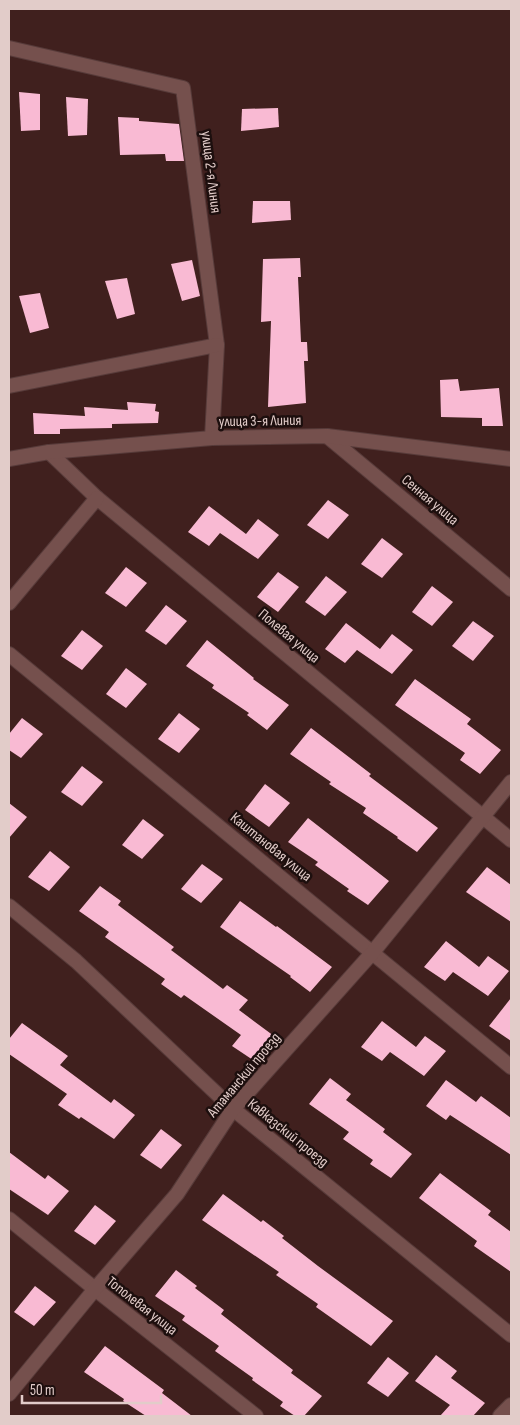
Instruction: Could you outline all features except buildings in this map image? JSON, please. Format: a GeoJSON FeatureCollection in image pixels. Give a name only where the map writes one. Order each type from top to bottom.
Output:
{"type":"FeatureCollection","features":[{"type":"Feature","properties":{"kind":"street","name":"улица 2-я Линия"},"geometry":{"type":"LineString","coordinates":[[9,48],[184,88],[217,345],[212,438]]}},
{"type":"Feature","properties":{"kind":"street"},"geometry":{"type":"LineString","coordinates":[[9,386],[217,345]]}},
{"type":"Feature","properties":{"kind":"street","name":"улица 3-я Линия"},"geometry":{"type":"LineString","coordinates":[[9,459],[49,452],[212,438],[327,436],[511,459]]}},
{"type":"Feature","properties":{"kind":"street","name":"Сенная улица"},"geometry":{"type":"LineString","coordinates":[[327,436],[511,589]]}},
{"type":"Feature","properties":{"kind":"street","name":"Полевая улица"},"geometry":{"type":"LineString","coordinates":[[49,452],[97,498],[511,840]]}},
{"type":"Feature","properties":{"kind":"street"},"geometry":{"type":"LineString","coordinates":[[9,603],[97,498]]}},
{"type":"Feature","properties":{"kind":"street","name":"Каштановая улица"},"geometry":{"type":"LineString","coordinates":[[9,654],[511,1067]]}},
{"type":"Feature","properties":{"kind":"street","name":"Атаманский проезд"},"geometry":{"type":"LineString","coordinates":[[9,1394],[95,1289],[177,1194],[233,1109],[373,952],[511,782]]}},
{"type":"Feature","properties":{"kind":"street","name":"Кавказский проезд"},"geometry":{"type":"LineString","coordinates":[[9,906],[76,961],[233,1109],[511,1335]]}},
{"type":"Feature","properties":{"kind":"street","name":"Тополевая улица"},"geometry":{"type":"LineString","coordinates":[[9,1219],[256,1416]]}},
{"type":"Feature","properties":{"kind":"street"},"geometry":{"type":"LineString","coordinates":[[500,1416],[511,1405]]}}]}
